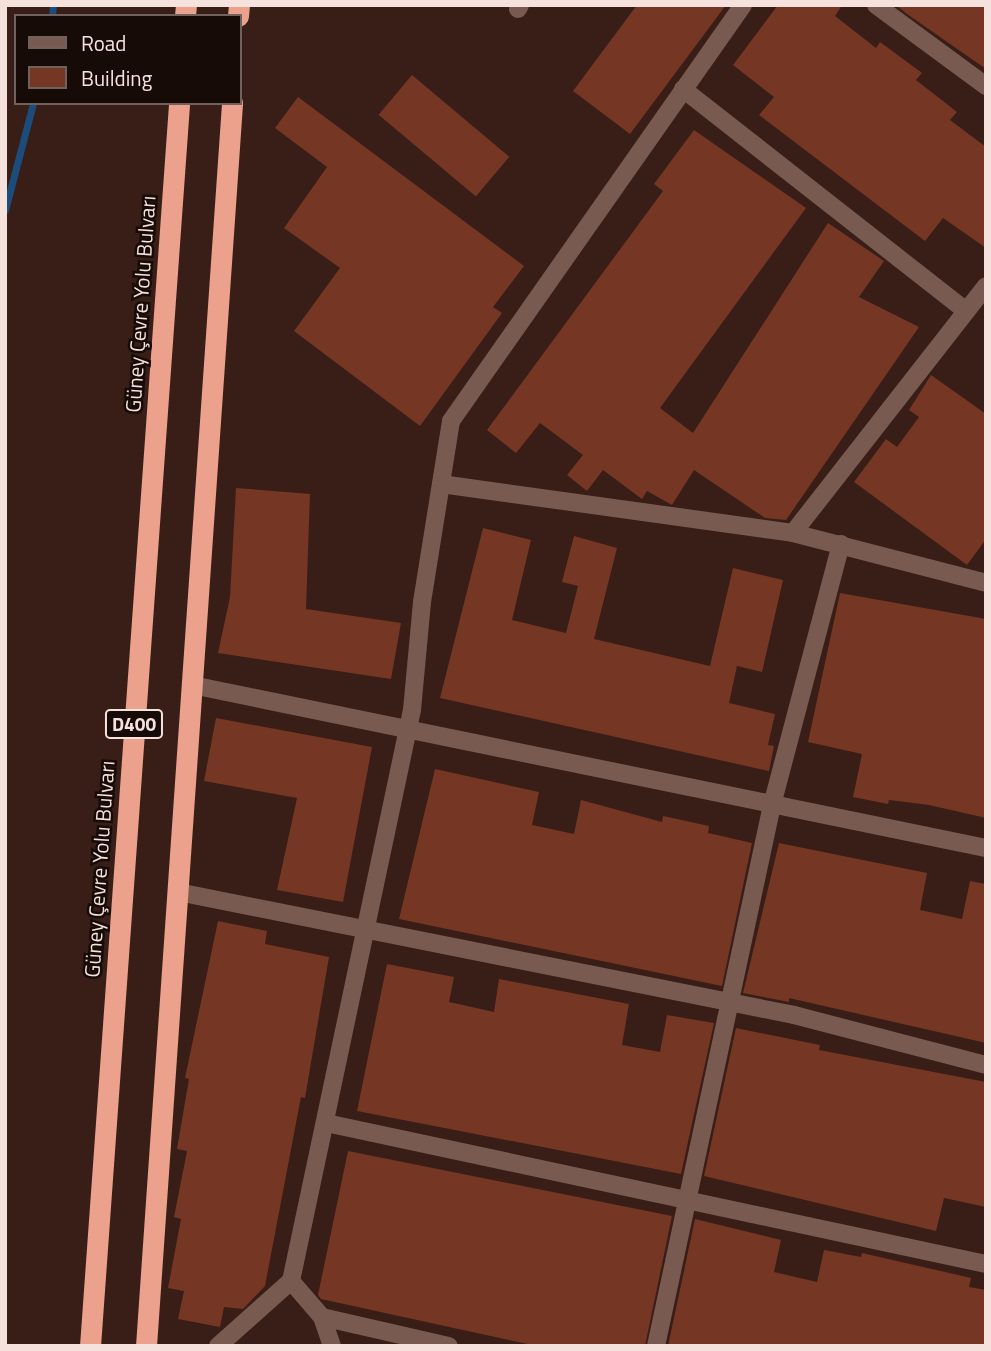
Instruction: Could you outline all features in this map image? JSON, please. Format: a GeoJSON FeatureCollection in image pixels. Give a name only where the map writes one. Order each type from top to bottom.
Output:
{"type":"FeatureCollection","features":[{"type":"Feature","properties":{"kind":"highway","name":"Güney Çevre Yolu Bulvarı"},"geometry":{"type":"LineString","coordinates":[[90,1346],[179,105]]}},
{"type":"Feature","properties":{"kind":"highway","name":"D400"},"geometry":{"type":"LineString","coordinates":[[146,1346],[232,105]]}},
{"type":"Feature","properties":{"kind":"street"},"geometry":{"type":"LineString","coordinates":[[218,1346],[291,1281],[407,733],[451,421],[743,5]]}},
{"type":"Feature","properties":{"kind":"street"},"geometry":{"type":"LineString","coordinates":[[876,5],[986,86]]}},
{"type":"Feature","properties":{"kind":"street"},"geometry":{"type":"LineString","coordinates":[[683,89],[965,310]]}},
{"type":"Feature","properties":{"kind":"street"},"geometry":{"type":"LineString","coordinates":[[793,533],[986,286]]}},
{"type":"Feature","properties":{"kind":"street"},"geometry":{"type":"LineString","coordinates":[[441,484],[793,533],[983,578]]}},
{"type":"Feature","properties":{"kind":"street"},"geometry":{"type":"LineString","coordinates":[[656,1346],[772,805],[841,544]]}},
{"type":"Feature","properties":{"kind":"street"},"geometry":{"type":"LineString","coordinates":[[192,685],[407,733],[986,848]]}},
{"type":"Feature","properties":{"kind":"street"},"geometry":{"type":"LineString","coordinates":[[178,892],[794,1015],[986,1065]]}},
{"type":"Feature","properties":{"kind":"street"},"geometry":{"type":"LineString","coordinates":[[326,1123],[986,1264]]}},
{"type":"Feature","properties":{"kind":"street"},"geometry":{"type":"LineString","coordinates":[[291,1281],[322,1317],[332,1346]]}},
{"type":"Feature","properties":{"kind":"street"},"geometry":{"type":"LineString","coordinates":[[322,1317],[449,1346]]}},
{"type":"Feature","properties":{"kind":"building"},"geometry":{"type":"Polygon","coordinates":[[[637,5],[726,5],[630,134],[573,91],[637,5]]]}},
{"type":"Feature","properties":{"kind":"building"},"geometry":{"type":"Polygon","coordinates":[[[778,5],[842,5],[835,16],[876,48],[880,42],[922,73],[916,80],[957,112],[950,120],[986,147],[986,248],[943,218],[925,241],[759,115],[774,97],[733,65],[778,5]]]}},
{"type":"Feature","properties":{"kind":"building"},"geometry":{"type":"Polygon","coordinates":[[[896,5],[986,5],[986,69],[907,14],[896,5]]]}},
{"type":"Feature","properties":{"kind":"building"},"geometry":{"type":"Polygon","coordinates":[[[412,75],[509,157],[476,196],[379,115],[412,75]]]}},
{"type":"Feature","properties":{"kind":"building"},"geometry":{"type":"Polygon","coordinates":[[[298,97],[524,266],[493,307],[502,313],[420,426],[294,331],[340,268],[284,228],[327,167],[275,128],[298,97]]]}},
{"type":"Feature","properties":{"kind":"building"},"geometry":{"type":"Polygon","coordinates":[[[694,130],[806,208],[660,408],[693,433],[828,223],[884,261],[859,297],[919,327],[786,520],[765,518],[694,470],[672,505],[647,491],[642,499],[603,470],[587,491],[567,475],[583,455],[540,423],[516,453],[487,430],[663,191],[654,184],[694,130]]]}},
{"type":"Feature","properties":{"kind":"building"},"geometry":{"type":"Polygon","coordinates":[[[931,375],[986,414],[986,539],[967,565],[854,482],[886,439],[897,447],[919,417],[909,410],[931,375]]]}},
{"type":"Feature","properties":{"kind":"building"},"geometry":{"type":"Polygon","coordinates":[[[236,488],[310,494],[306,609],[401,623],[391,679],[218,653],[230,597],[236,488]]]}},
{"type":"Feature","properties":{"kind":"building"},"geometry":{"type":"Polygon","coordinates":[[[483,528],[531,540],[512,620],[566,633],[578,586],[562,582],[574,536],[617,548],[594,639],[710,666],[733,568],[783,580],[762,672],[737,666],[729,703],[775,714],[768,745],[774,746],[769,771],[440,698],[483,528]]]}},
{"type":"Feature","properties":{"kind":"building"},"geometry":{"type":"Polygon","coordinates":[[[840,593],[986,619],[986,818],[929,805],[889,800],[888,804],[853,797],[862,754],[808,742],[840,593]]]}},
{"type":"Feature","properties":{"kind":"building"},"geometry":{"type":"Polygon","coordinates":[[[216,718],[372,747],[343,902],[277,890],[297,798],[204,781],[216,718]]]}},
{"type":"Feature","properties":{"kind":"building"},"geometry":{"type":"Polygon","coordinates":[[[435,769],[539,792],[532,825],[574,834],[581,800],[662,822],[663,816],[709,826],[708,833],[752,843],[722,986],[399,919],[435,769]]]}},
{"type":"Feature","properties":{"kind":"building"},"geometry":{"type":"Polygon","coordinates":[[[779,843],[927,873],[920,910],[962,919],[970,881],[986,884],[986,1043],[789,998],[789,1002],[743,993],[779,843]]]}},
{"type":"Feature","properties":{"kind":"building"},"geometry":{"type":"Polygon","coordinates":[[[218,921],[267,931],[265,944],[329,957],[305,1098],[301,1097],[265,1286],[243,1309],[224,1307],[220,1327],[178,1319],[184,1291],[168,1288],[181,1219],[174,1217],[187,1151],[177,1149],[189,1079],[185,1078],[218,921]]]}},
{"type":"Feature","properties":{"kind":"building"},"geometry":{"type":"Polygon","coordinates":[[[387,964],[454,977],[449,1002],[494,1012],[499,979],[629,1004],[622,1045],[660,1052],[667,1015],[714,1023],[681,1174],[357,1111],[387,964]]]}},
{"type":"Feature","properties":{"kind":"building"},"geometry":{"type":"Polygon","coordinates":[[[736,1028],[820,1045],[819,1050],[986,1082],[986,1207],[944,1198],[936,1231],[704,1176],[736,1028]]]}},
{"type":"Feature","properties":{"kind":"building"},"geometry":{"type":"Polygon","coordinates":[[[348,1151],[672,1216],[645,1346],[537,1346],[321,1299],[318,1295],[348,1151]]]}},
{"type":"Feature","properties":{"kind":"building"},"geometry":{"type":"Polygon","coordinates":[[[695,1219],[781,1240],[774,1272],[817,1282],[824,1250],[861,1257],[862,1253],[971,1278],[969,1287],[986,1290],[986,1346],[668,1346],[695,1219]]]}},
{"type":"Feature","properties":{"kind":"waterway"},"geometry":{"type":"LineString","coordinates":[[52,14],[53,5]]}},
{"type":"Feature","properties":{"kind":"waterway"},"geometry":{"type":"LineString","coordinates":[[5,210],[32,105]]}}]}
